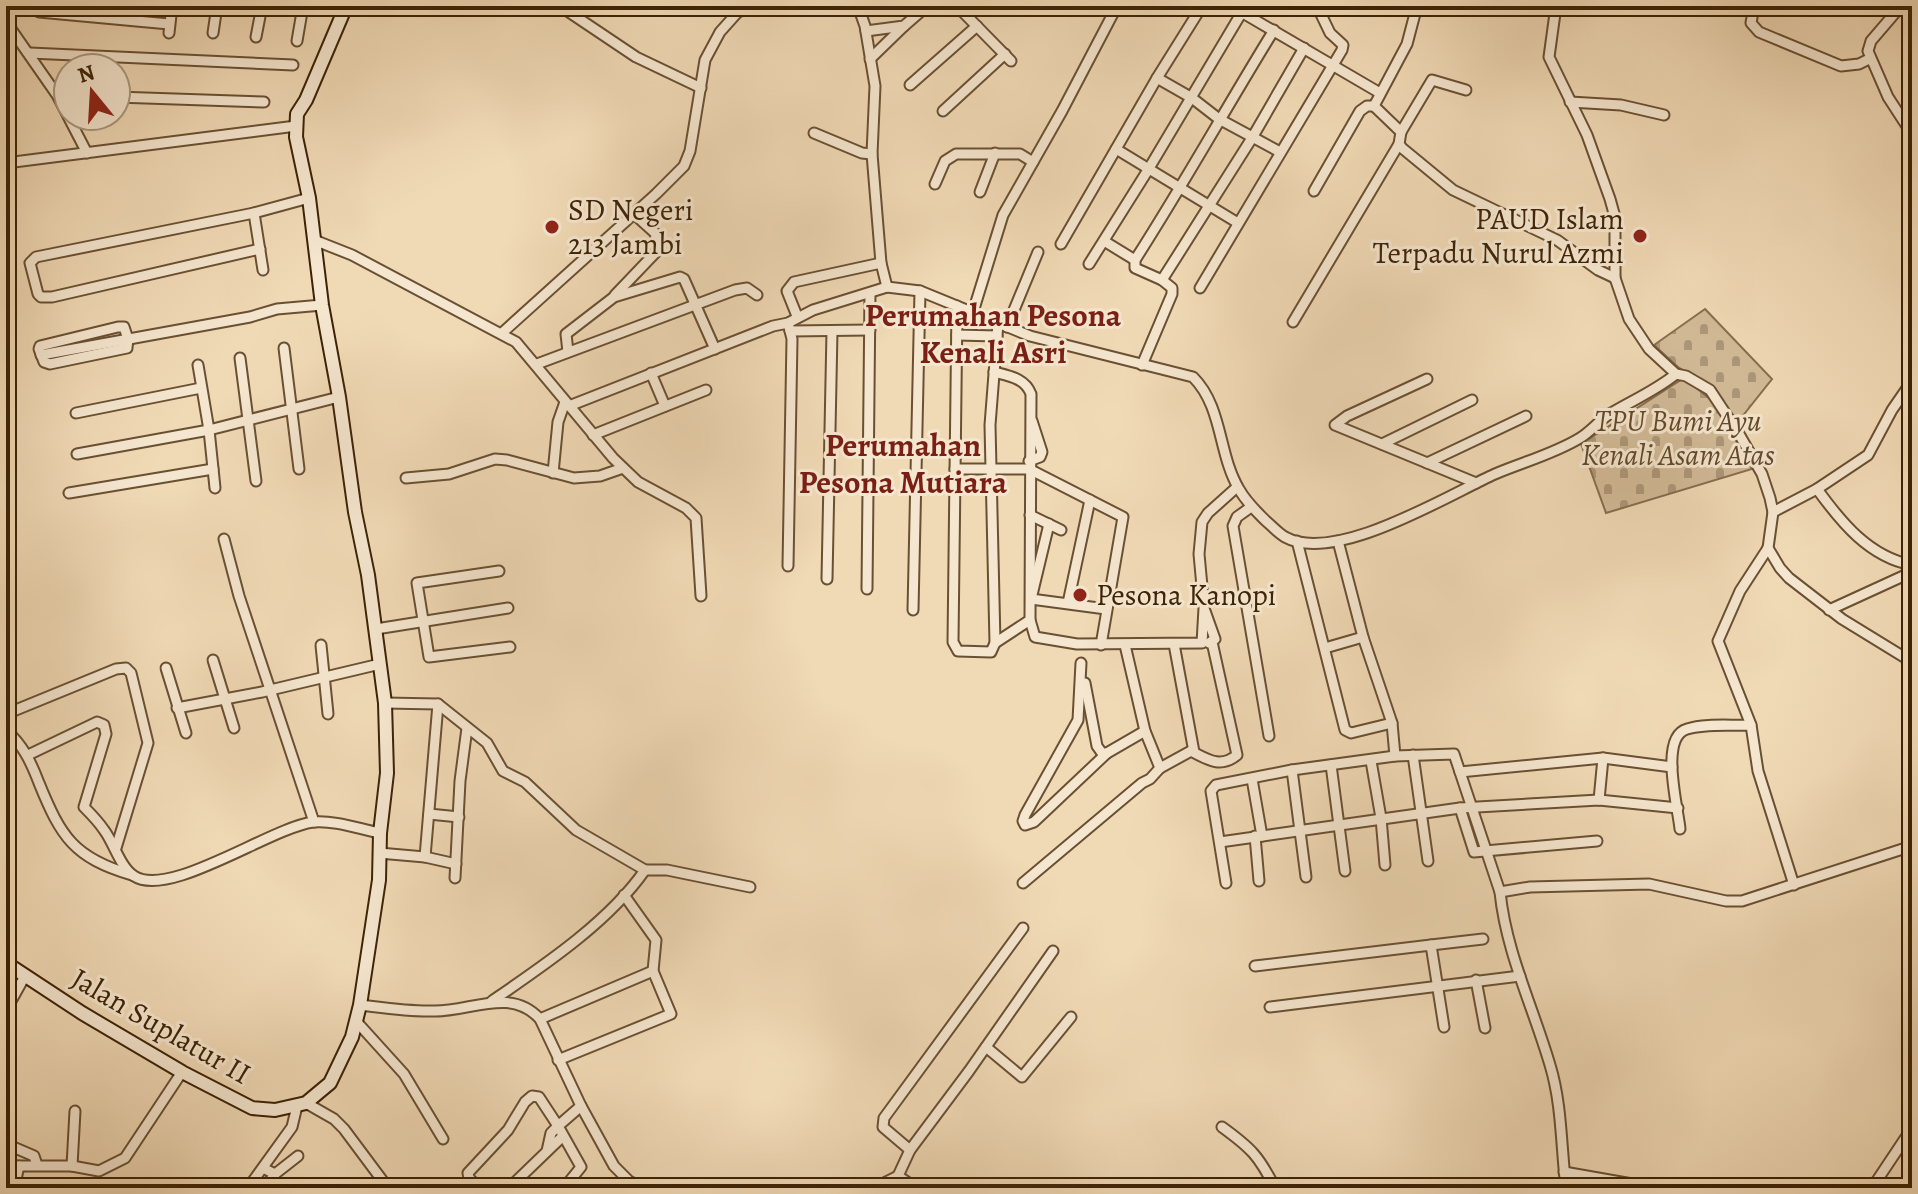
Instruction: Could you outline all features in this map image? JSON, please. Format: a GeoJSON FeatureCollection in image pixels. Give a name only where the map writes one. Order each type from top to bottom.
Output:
{"type":"FeatureCollection","features":[{"type":"Feature","properties":{"kind":"street"},"geometry":{"type":"LineString","coordinates":[[8,6],[11,29],[52,81]]}},
{"type":"Feature","properties":{"kind":"street"},"geometry":{"type":"LineString","coordinates":[[39,12],[169,29],[172,6]]}},
{"type":"Feature","properties":{"kind":"street"},"geometry":{"type":"LineString","coordinates":[[213,33],[217,6]]}},
{"type":"Feature","properties":{"kind":"street"},"geometry":{"type":"LineString","coordinates":[[256,37],[262,6]]}},
{"type":"Feature","properties":{"kind":"street"},"geometry":{"type":"LineString","coordinates":[[297,41],[303,6]]}},
{"type":"Feature","properties":{"kind":"street"},"geometry":{"type":"LineString","coordinates":[[248,1188],[292,1127],[302,1104],[330,1083],[345,1056],[360,1005],[379,880],[380,833],[387,773],[385,703],[296,126],[297,114],[306,100],[346,6]]}},
{"type":"Feature","properties":{"kind":"street"},"geometry":{"type":"LineString","coordinates":[[560,6],[636,57],[701,88]]}},
{"type":"Feature","properties":{"kind":"street"},"geometry":{"type":"LineString","coordinates":[[502,333],[684,166],[690,151],[705,60],[720,32],[737,13],[749,6]]}},
{"type":"Feature","properties":{"kind":"street"},"geometry":{"type":"LineString","coordinates":[[858,6],[866,31],[875,86],[872,154],[881,263],[887,287]]}},
{"type":"Feature","properties":{"kind":"street"},"geometry":{"type":"LineString","coordinates":[[870,59],[927,6]]}},
{"type":"Feature","properties":{"kind":"street"},"geometry":{"type":"LineString","coordinates":[[943,111],[1008,58],[957,6]]}},
{"type":"Feature","properties":{"kind":"street"},"geometry":{"type":"LineString","coordinates":[[973,312],[1003,215],[1117,6]]}},
{"type":"Feature","properties":{"kind":"street"},"geometry":{"type":"LineString","coordinates":[[1061,244],[1202,6]]}},
{"type":"Feature","properties":{"kind":"street"},"geometry":{"type":"LineString","coordinates":[[1231,6],[1380,93]]}},
{"type":"Feature","properties":{"kind":"street"},"geometry":{"type":"LineString","coordinates":[[1200,288],[1343,45],[1330,33],[1317,6]]}},
{"type":"Feature","properties":{"kind":"street"},"geometry":{"type":"LineString","coordinates":[[1374,106],[1407,44],[1417,6]]}},
{"type":"Feature","properties":{"kind":"street"},"geometry":{"type":"LineString","coordinates":[[1556,6],[1549,57],[1587,135],[1613,208],[1615,278],[1619,294],[1637,333],[1649,349],[1676,374],[1686,376],[1710,390],[1719,401],[1762,474],[1773,512],[1768,548],[1740,591],[1718,641],[1751,725],[1758,771],[1794,885]]}},
{"type":"Feature","properties":{"kind":"street"},"geometry":{"type":"LineString","coordinates":[[1754,6],[1751,23],[1759,32],[1841,66],[1859,64],[1869,59]]}},
{"type":"Feature","properties":{"kind":"street"},"geometry":{"type":"LineString","coordinates":[[1901,6],[1871,41],[1868,51],[1888,97],[1912,134]]}},
{"type":"Feature","properties":{"kind":"street"},"geometry":{"type":"LineString","coordinates":[[1089,264],[1242,12]]}},
{"type":"Feature","properties":{"kind":"street"},"geometry":{"type":"LineString","coordinates":[[866,31],[904,26]]}},
{"type":"Feature","properties":{"kind":"street"},"geometry":{"type":"LineString","coordinates":[[910,85],[977,26]]}},
{"type":"Feature","properties":{"kind":"street"},"geometry":{"type":"LineString","coordinates":[[1142,365],[1172,288],[1135,268],[1135,260],[1274,30]]}},
{"type":"Feature","properties":{"kind":"street"},"geometry":{"type":"LineString","coordinates":[[1162,280],[1252,138],[1304,48]]}},
{"type":"Feature","properties":{"kind":"street"},"geometry":{"type":"LineString","coordinates":[[30,53],[293,65]]}},
{"type":"Feature","properties":{"kind":"street"},"geometry":{"type":"LineString","coordinates":[[1157,78],[1192,98],[1219,119],[1280,152]]}},
{"type":"Feature","properties":{"kind":"street"},"geometry":{"type":"LineString","coordinates":[[1293,322],[1399,144],[1401,132],[1432,80],[1466,90]]}},
{"type":"Feature","properties":{"kind":"street"},"geometry":{"type":"LineString","coordinates":[[132,98],[264,102]]}},
{"type":"Feature","properties":{"kind":"street"},"geometry":{"type":"LineString","coordinates":[[1570,102],[1621,105],[1664,115]]}},
{"type":"Feature","properties":{"kind":"street"},"geometry":{"type":"LineString","coordinates":[[1314,191],[1360,111],[1367,106],[1374,106],[1401,132]]}},
{"type":"Feature","properties":{"kind":"street"},"geometry":{"type":"LineString","coordinates":[[6,163],[296,126]]}},
{"type":"Feature","properties":{"kind":"street"},"geometry":{"type":"LineString","coordinates":[[78,132],[87,153]]}},
{"type":"Feature","properties":{"kind":"street"},"geometry":{"type":"LineString","coordinates":[[814,133],[862,153],[872,154]]}},
{"type":"Feature","properties":{"kind":"street"},"geometry":{"type":"LineString","coordinates":[[1399,144],[1453,190],[1557,240],[1598,270],[1615,278]]}},
{"type":"Feature","properties":{"kind":"street"},"geometry":{"type":"LineString","coordinates":[[1116,149],[1238,223]]}},
{"type":"Feature","properties":{"kind":"street"},"geometry":{"type":"LineString","coordinates":[[980,192],[995,153]]}},
{"type":"Feature","properties":{"kind":"street"},"geometry":{"type":"LineString","coordinates":[[935,184],[945,161],[956,154],[1020,154],[1033,162]]}},
{"type":"Feature","properties":{"kind":"street"},"geometry":{"type":"LineString","coordinates":[[260,249],[52,297],[38,294],[30,263],[36,257],[254,213],[309,198]]}},
{"type":"Feature","properties":{"kind":"street"},"geometry":{"type":"LineString","coordinates":[[254,213],[263,270]]}},
{"type":"Feature","properties":{"kind":"street"},"geometry":{"type":"LineString","coordinates":[[568,352],[566,334],[614,297],[659,249],[655,233],[634,214]]}},
{"type":"Feature","properties":{"kind":"street"},"geometry":{"type":"LineString","coordinates":[[314,240],[352,255],[516,342],[623,468],[638,482],[686,508],[696,518],[701,596]]}},
{"type":"Feature","properties":{"kind":"street"},"geometry":{"type":"LineString","coordinates":[[1104,241],[1135,260]]}},
{"type":"Feature","properties":{"kind":"street"},"geometry":{"type":"LineString","coordinates":[[957,306],[954,647],[958,651],[987,654],[995,643],[990,425],[997,336],[1038,252]]}},
{"type":"Feature","properties":{"kind":"street"},"geometry":{"type":"LineString","coordinates":[[788,566],[792,323],[787,291],[794,282],[881,263]]}},
{"type":"Feature","properties":{"kind":"street"},"geometry":{"type":"LineString","coordinates":[[614,297],[680,277],[684,279],[715,349]]}},
{"type":"Feature","properties":{"kind":"street"},"geometry":{"type":"LineString","coordinates":[[553,473],[558,422],[567,404],[773,326],[792,323],[887,287],[920,291],[1030,336],[1193,377],[1216,415],[1237,487],[1251,507],[1284,537],[1297,541],[1338,541],[1373,532],[1580,438],[1605,417],[1658,388],[1676,374]]}},
{"type":"Feature","properties":{"kind":"street"},"geometry":{"type":"LineString","coordinates":[[537,364],[747,288],[757,295]]}},
{"type":"Feature","properties":{"kind":"street"},"geometry":{"type":"LineString","coordinates":[[913,610],[920,291]]}},
{"type":"Feature","properties":{"kind":"street"},"geometry":{"type":"LineString","coordinates":[[867,589],[870,293]]}},
{"type":"Feature","properties":{"kind":"street"},"geometry":{"type":"LineString","coordinates":[[41,355],[250,317],[277,309],[322,305]]}},
{"type":"Feature","properties":{"kind":"street"},"geometry":{"type":"LineString","coordinates":[[792,323],[832,331],[870,330]]}},
{"type":"Feature","properties":{"kind":"street"},"geometry":{"type":"LineString","coordinates":[[827,579],[832,331]]}},
{"type":"Feature","properties":{"kind":"street"},"geometry":{"type":"LineString","coordinates":[[957,335],[997,336]]}},
{"type":"Feature","properties":{"kind":"street"},"geometry":{"type":"LineString","coordinates":[[284,348],[299,469]]}},
{"type":"Feature","properties":{"kind":"street"},"geometry":{"type":"LineString","coordinates":[[240,358],[256,481]]}},
{"type":"Feature","properties":{"kind":"street"},"geometry":{"type":"LineString","coordinates":[[198,365],[215,488]]}},
{"type":"Feature","properties":{"kind":"street"},"geometry":{"type":"LineString","coordinates":[[994,372],[1017,378],[1028,386],[1031,394],[1030,418],[1042,452],[1029,465]]}},
{"type":"Feature","properties":{"kind":"street"},"geometry":{"type":"LineString","coordinates":[[651,373],[665,406]]}},
{"type":"Feature","properties":{"kind":"street"},"geometry":{"type":"LineString","coordinates":[[1427,379],[1347,416],[1335,425],[1476,483]]}},
{"type":"Feature","properties":{"kind":"street"},"geometry":{"type":"LineString","coordinates":[[1773,512],[1817,489],[1870,452],[1892,410],[1912,381]]}},
{"type":"Feature","properties":{"kind":"street"},"geometry":{"type":"LineString","coordinates":[[76,413],[201,388]]}},
{"type":"Feature","properties":{"kind":"street"},"geometry":{"type":"LineString","coordinates":[[593,435],[706,390]]}},
{"type":"Feature","properties":{"kind":"street"},"geometry":{"type":"LineString","coordinates":[[77,454],[209,430],[339,397]]}},
{"type":"Feature","properties":{"kind":"street"},"geometry":{"type":"LineString","coordinates":[[1382,444],[1472,400]]}},
{"type":"Feature","properties":{"kind":"street"},"geometry":{"type":"LineString","coordinates":[[1427,463],[1526,416]]}},
{"type":"Feature","properties":{"kind":"street"},"geometry":{"type":"LineString","coordinates":[[406,478],[449,474],[495,459],[574,478],[600,476],[623,468]]}},
{"type":"Feature","properties":{"kind":"street"},"geometry":{"type":"LineString","coordinates":[[955,469],[1029,465],[1124,519],[1101,645]]}},
{"type":"Feature","properties":{"kind":"street"},"geometry":{"type":"LineString","coordinates":[[1029,465],[1030,620],[1035,637],[1101,645],[1207,643]]}},
{"type":"Feature","properties":{"kind":"street"},"geometry":{"type":"LineString","coordinates":[[69,493],[213,469]]}},
{"type":"Feature","properties":{"kind":"street"},"geometry":{"type":"LineString","coordinates":[[1174,644],[1194,752],[1207,762],[1227,762],[1237,755],[1207,643],[1199,554],[1202,522],[1237,487]]}},
{"type":"Feature","properties":{"kind":"street"},"geometry":{"type":"LineString","coordinates":[[1817,489],[1843,525],[1862,541],[1912,565]]}},
{"type":"Feature","properties":{"kind":"street"},"geometry":{"type":"LineString","coordinates":[[1068,603],[1090,500]]}},
{"type":"Feature","properties":{"kind":"street"},"geometry":{"type":"LineString","coordinates":[[1251,507],[1237,517],[1233,526],[1269,736]]}},
{"type":"Feature","properties":{"kind":"street"},"geometry":{"type":"LineString","coordinates":[[1030,515],[1061,530]]}},
{"type":"Feature","properties":{"kind":"street"},"geometry":{"type":"LineString","coordinates":[[1031,599],[1049,524]]}},
{"type":"Feature","properties":{"kind":"street"},"geometry":{"type":"LineString","coordinates":[[224,539],[239,596],[314,822]]}},
{"type":"Feature","properties":{"kind":"street"},"geometry":{"type":"LineString","coordinates":[[1297,541],[1345,730],[1351,733],[1392,723]]}},
{"type":"Feature","properties":{"kind":"street"},"geometry":{"type":"LineString","coordinates":[[1338,541],[1363,637],[1392,723],[1395,756]]}},
{"type":"Feature","properties":{"kind":"street"},"geometry":{"type":"LineString","coordinates":[[1768,548],[1789,578],[1829,610],[1912,662]]}},
{"type":"Feature","properties":{"kind":"street"},"geometry":{"type":"LineString","coordinates":[[499,571],[417,583],[429,657],[510,647]]}},
{"type":"Feature","properties":{"kind":"street"},"geometry":{"type":"LineString","coordinates":[[1829,610],[1912,572]]}},
{"type":"Feature","properties":{"kind":"street"},"geometry":{"type":"LineString","coordinates":[[1901,576],[1912,582]]}},
{"type":"Feature","properties":{"kind":"street"},"geometry":{"type":"LineString","coordinates":[[1031,599],[1106,609]]}},
{"type":"Feature","properties":{"kind":"street"},"geometry":{"type":"LineString","coordinates":[[376,629],[508,608]]}},
{"type":"Feature","properties":{"kind":"street"},"geometry":{"type":"LineString","coordinates":[[995,643],[1030,620]]}},
{"type":"Feature","properties":{"kind":"street"},"geometry":{"type":"LineString","coordinates":[[1325,648],[1363,637]]}},
{"type":"Feature","properties":{"kind":"street"},"geometry":{"type":"LineString","coordinates":[[1077,644],[1097,746],[1102,753],[1107,753]]}},
{"type":"Feature","properties":{"kind":"street"},"geometry":{"type":"LineString","coordinates":[[321,645],[328,714]]}},
{"type":"Feature","properties":{"kind":"street"},"geometry":{"type":"LineString","coordinates":[[1125,645],[1145,731],[1160,768]]}},
{"type":"Feature","properties":{"kind":"street"},"geometry":{"type":"LineString","coordinates":[[213,660],[234,728]]}},
{"type":"Feature","properties":{"kind":"street"},"geometry":{"type":"LineString","coordinates":[[1081,663],[1078,720],[1025,815],[1025,825],[1034,822],[1107,753],[1145,731]]}},
{"type":"Feature","properties":{"kind":"street"},"geometry":{"type":"LineString","coordinates":[[176,706],[380,664]]}},
{"type":"Feature","properties":{"kind":"street"},"geometry":{"type":"LineString","coordinates":[[6,714],[116,669],[126,668],[131,673],[148,743],[116,848]]}},
{"type":"Feature","properties":{"kind":"street"},"geometry":{"type":"LineString","coordinates":[[166,668],[186,733]]}},
{"type":"Feature","properties":{"kind":"street"},"geometry":{"type":"LineString","coordinates":[[385,703],[438,704],[487,743],[503,771],[525,782],[576,830],[645,870],[667,870],[750,887]]}},
{"type":"Feature","properties":{"kind":"street"},"geometry":{"type":"LineString","coordinates":[[425,857],[438,704]]}},
{"type":"Feature","properties":{"kind":"street"},"geometry":{"type":"LineString","coordinates":[[28,755],[97,722],[104,725],[106,734],[84,807],[104,829],[132,875]]}},
{"type":"Feature","properties":{"kind":"street"},"geometry":{"type":"LineString","coordinates":[[1680,829],[1671,749],[1681,732],[1690,728],[1751,725]]}},
{"type":"Feature","properties":{"kind":"street"},"geometry":{"type":"LineString","coordinates":[[455,878],[467,728]]}},
{"type":"Feature","properties":{"kind":"street"},"geometry":{"type":"LineString","coordinates":[[6,730],[28,755],[67,840],[82,855],[143,880],[162,880],[187,874],[284,830],[314,822],[380,833]]}},
{"type":"Feature","properties":{"kind":"street"},"geometry":{"type":"LineString","coordinates":[[1023,883],[1160,768],[1194,752]]}},
{"type":"Feature","properties":{"kind":"street"},"geometry":{"type":"LineString","coordinates":[[1226,883],[1212,788],[1292,770],[1395,756],[1454,754],[1460,772],[1472,850],[1487,852],[1597,841]]}},
{"type":"Feature","properties":{"kind":"street"},"geometry":{"type":"LineString","coordinates":[[1413,755],[1428,861]]}},
{"type":"Feature","properties":{"kind":"street"},"geometry":{"type":"LineString","coordinates":[[1460,772],[1603,758],[1672,767]]}},
{"type":"Feature","properties":{"kind":"street"},"geometry":{"type":"LineString","coordinates":[[1599,800],[1603,758]]}},
{"type":"Feature","properties":{"kind":"street"},"geometry":{"type":"LineString","coordinates":[[1371,761],[1385,865]]}},
{"type":"Feature","properties":{"kind":"street"},"geometry":{"type":"LineString","coordinates":[[1331,765],[1345,871]]}},
{"type":"Feature","properties":{"kind":"street"},"geometry":{"type":"LineString","coordinates":[[1292,770],[1306,877]]}},
{"type":"Feature","properties":{"kind":"street"},"geometry":{"type":"LineString","coordinates":[[1252,779],[1259,836],[1259,881]]}},
{"type":"Feature","properties":{"kind":"street"},"geometry":{"type":"LineString","coordinates":[[1220,842],[1466,808],[1599,800],[1678,808]]}},
{"type":"Feature","properties":{"kind":"street"},"geometry":{"type":"LineString","coordinates":[[429,814],[459,817]]}},
{"type":"Feature","properties":{"kind":"street"},"geometry":{"type":"LineString","coordinates":[[1500,892],[1530,887],[1649,884],[1726,901],[1760,897],[1912,846]]}},
{"type":"Feature","properties":{"kind":"street"},"geometry":{"type":"LineString","coordinates":[[1487,852],[1520,976],[1551,1066],[1566,1188]]}},
{"type":"Feature","properties":{"kind":"street"},"geometry":{"type":"LineString","coordinates":[[379,853],[425,857],[456,864]]}},
{"type":"Feature","properties":{"kind":"street"},"geometry":{"type":"LineString","coordinates":[[492,1001],[556,955],[624,895],[645,870]]}},
{"type":"Feature","properties":{"kind":"street"},"geometry":{"type":"LineString","coordinates":[[558,1060],[670,1016],[653,971],[656,940],[624,895]]}},
{"type":"Feature","properties":{"kind":"street"},"geometry":{"type":"LineString","coordinates":[[910,1150],[883,1127],[884,1118],[1023,928]]}},
{"type":"Feature","properties":{"kind":"street"},"geometry":{"type":"LineString","coordinates":[[1255,966],[1483,939]]}},
{"type":"Feature","properties":{"kind":"street"},"geometry":{"type":"LineString","coordinates":[[1431,945],[1444,1027]]}},
{"type":"Feature","properties":{"kind":"street"},"geometry":{"type":"LineString","coordinates":[[874,1188],[898,1176],[910,1150],[1053,951]]}},
{"type":"Feature","properties":{"kind":"street","name":"Jalan Suplatur II"},"geometry":{"type":"LineString","coordinates":[[6,963],[82,1013],[182,1072],[252,1108],[275,1110],[302,1104]]}},
{"type":"Feature","properties":{"kind":"street"},"geometry":{"type":"LineString","coordinates":[[540,1019],[653,971]]}},
{"type":"Feature","properties":{"kind":"street"},"geometry":{"type":"LineString","coordinates":[[6,1010],[25,976]]}},
{"type":"Feature","properties":{"kind":"street"},"geometry":{"type":"LineString","coordinates":[[1270,1007],[1520,976]]}},
{"type":"Feature","properties":{"kind":"street"},"geometry":{"type":"LineString","coordinates":[[1476,980],[1485,1028]]}},
{"type":"Feature","properties":{"kind":"street"},"geometry":{"type":"LineString","coordinates":[[360,1005],[436,1011],[492,1001],[523,1006],[540,1019],[581,1106],[620,1174],[643,1188]]}},
{"type":"Feature","properties":{"kind":"street"},"geometry":{"type":"LineString","coordinates":[[986,1047],[1022,1077],[1071,1017]]}},
{"type":"Feature","properties":{"kind":"street"},"geometry":{"type":"LineString","coordinates":[[356,1021],[404,1074],[443,1139]]}},
{"type":"Feature","properties":{"kind":"street"},"geometry":{"type":"LineString","coordinates":[[6,1166],[72,1166],[99,1171],[125,1158],[182,1072]]}},
{"type":"Feature","properties":{"kind":"street"},"geometry":{"type":"LineString","coordinates":[[479,1188],[468,1173],[508,1130],[529,1098],[539,1097],[581,1167],[564,1188]]}},
{"type":"Feature","properties":{"kind":"street"},"geometry":{"type":"LineString","coordinates":[[302,1104],[334,1119],[388,1188]]}},
{"type":"Feature","properties":{"kind":"street"},"geometry":{"type":"LineString","coordinates":[[547,1151],[551,1133],[581,1106]]}},
{"type":"Feature","properties":{"kind":"street"},"geometry":{"type":"LineString","coordinates":[[72,1166],[75,1111]]}},
{"type":"Feature","properties":{"kind":"street"},"geometry":{"type":"LineString","coordinates":[[1222,1127],[1251,1148],[1264,1164],[1275,1188]]}},
{"type":"Feature","properties":{"kind":"street"},"geometry":{"type":"LineString","coordinates":[[1872,1188],[1912,1128]]}},
{"type":"Feature","properties":{"kind":"street"},"geometry":{"type":"LineString","coordinates":[[509,1188],[563,1136]]}},
{"type":"Feature","properties":{"kind":"street"},"geometry":{"type":"LineString","coordinates":[[6,1144],[34,1156],[37,1165]]}},
{"type":"Feature","properties":{"kind":"street"},"geometry":{"type":"LineString","coordinates":[[265,1188],[275,1174],[298,1156]]}},
{"type":"Feature","properties":{"kind":"street"},"geometry":{"type":"LineString","coordinates":[[14,1188],[19,1166]]}},
{"type":"Feature","properties":{"kind":"street"},"geometry":{"type":"LineString","coordinates":[[263,1168],[275,1174]]}},
{"type":"Feature","properties":{"kind":"street"},"geometry":{"type":"LineString","coordinates":[[1564,1172],[1606,1184],[1655,1188]]}},
{"type":"Feature","properties":{"kind":"street"},"geometry":{"type":"LineString","coordinates":[[898,1176],[916,1188]]}},
{"type":"Feature","properties":{"kind":"green space"},"geometry":{"type":"Polygon","coordinates":[[[1705,309],[1772,379],[1737,423],[1714,387],[1679,368],[1654,345],[1705,309]]]}},
{"type":"Feature","properties":{"kind":"green space","name":"TPU Bumi Ayu Kenali Asam Atas"},"geometry":{"type":"Polygon","coordinates":[[[1684,378],[1715,403],[1752,469],[1606,513],[1581,444],[1684,378]]]}},
{"type":"Feature","properties":{"kind":"place","name":"SD Negeri 213 Jambi"},"geometry":{"type":"Point","coordinates":[552,227]}},
{"type":"Feature","properties":{"kind":"place","name":"PAUD Islam Terpadu Nurul Azmi"},"geometry":{"type":"Point","coordinates":[1640,236]}},
{"type":"Feature","properties":{"kind":"place","name":"Pesona Kanopi"},"geometry":{"type":"Point","coordinates":[1080,595]}},
{"type":"Feature","properties":{"kind":"district","name":"Perumahan Pesona Kenali Asri"},"geometry":{"type":"Point","coordinates":[993,334]}},
{"type":"Feature","properties":{"kind":"district","name":"Perumahan Pesona Mutiara"},"geometry":{"type":"Point","coordinates":[903,464]}}]}
